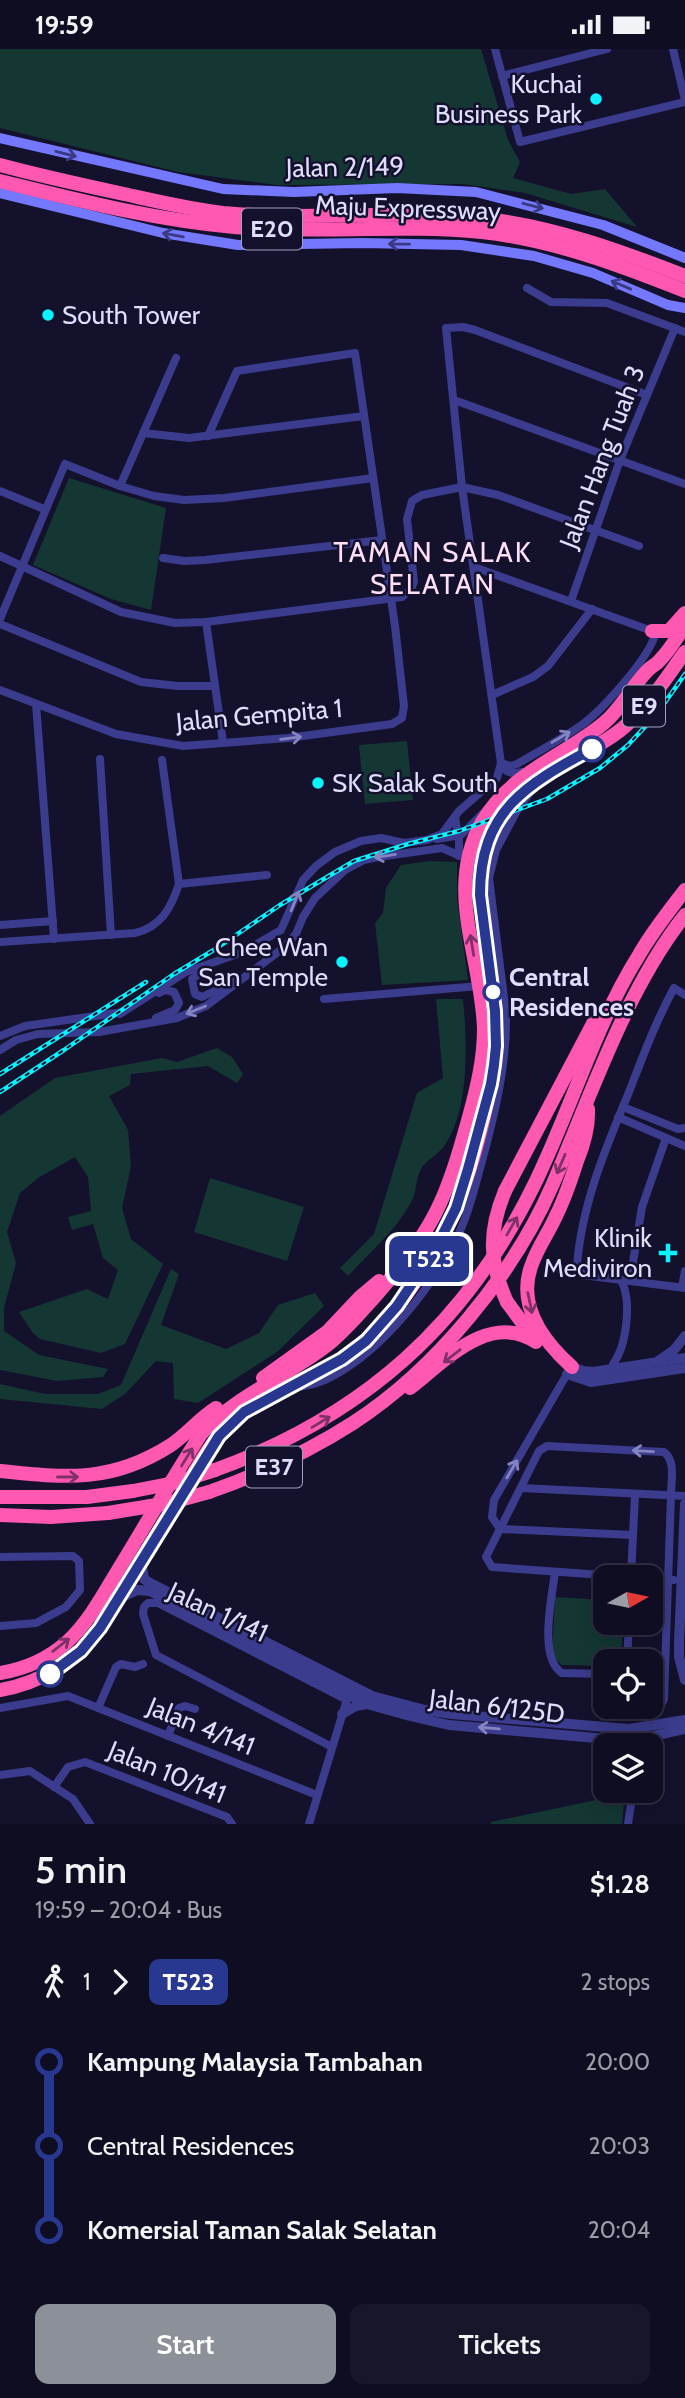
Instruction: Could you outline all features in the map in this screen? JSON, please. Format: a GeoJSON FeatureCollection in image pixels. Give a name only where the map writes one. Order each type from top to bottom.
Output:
{"type":"FeatureCollection","features":[{"type":"Feature","properties":{"kind":"highway","name":"Maju Expressway"},"geometry":{"type":"LineString","coordinates":[[0,165],[162,203],[219,212],[273,216],[440,215],[488,219],[556,231],[685,276]]}},
{"type":"Feature","properties":{"kind":"highway","name":"Maju Expressway"},"geometry":{"type":"LineString","coordinates":[[0,181],[147,215],[201,224],[272,229],[436,229],[509,236],[548,244],[626,268],[685,291]]}},
{"type":"Feature","properties":{"kind":"highway"},"geometry":{"type":"LineString","coordinates":[[649,669],[658,653],[680,627],[685,613]]}},
{"type":"Feature","properties":{"kind":"highway"},"geometry":{"type":"LineString","coordinates":[[658,653],[659,646],[653,633],[664,633],[680,627]]}},
{"type":"Feature","properties":{"kind":"highway","name":"E9"},"geometry":{"type":"LineString","coordinates":[[0,1690],[29,1684],[49,1675],[91,1640],[219,1436],[244,1412],[326,1368],[361,1345],[397,1306],[436,1248],[456,1208],[491,1084],[496,1046],[495,1011],[480,895],[483,859],[492,830],[508,806],[539,772],[606,721],[649,669],[662,659],[680,627]]}},
{"type":"Feature","properties":{"kind":"highway"},"geometry":{"type":"LineString","coordinates":[[592,749],[639,701],[685,641]]}},
{"type":"Feature","properties":{"kind":"highway","name":"E9"},"geometry":{"type":"LineString","coordinates":[[0,1673],[23,1668],[40,1660],[56,1651],[79,1630],[201,1434],[216,1417],[291,1371],[342,1333],[384,1287],[436,1213],[461,1146],[483,1056],[484,1026],[463,880],[470,847],[483,821],[510,788],[592,749],[626,725],[642,709],[685,652]]}},
{"type":"Feature","properties":{"kind":"highway","name":"E37"},"geometry":{"type":"LineString","coordinates":[[0,1497],[88,1497],[174,1483],[215,1470],[288,1440],[336,1413],[393,1370],[431,1334],[486,1267],[524,1204],[638,955],[685,890]]}},
{"type":"Feature","properties":{"kind":"highway","name":"E37"},"geometry":{"type":"LineString","coordinates":[[0,1514],[51,1517],[108,1513],[169,1503],[209,1492],[250,1478],[355,1422],[411,1376],[446,1341],[505,1269],[529,1230],[652,963],[685,915]]}},
{"type":"Feature","properties":{"kind":"highway"},"geometry":{"type":"LineString","coordinates":[[536,1342],[507,1303],[493,1261],[492,1238],[496,1213],[505,1191],[599,1014],[607,1004],[616,999]]}},
{"type":"Feature","properties":{"kind":"highway"},"geometry":{"type":"LineString","coordinates":[[570,1370],[534,1319],[528,1302],[527,1286],[533,1262],[559,1210],[586,1136],[587,1101]]}},
{"type":"Feature","properties":{"kind":"highway"},"geometry":{"type":"LineString","coordinates":[[0,1471],[61,1477],[89,1476],[124,1467],[159,1452],[184,1435],[209,1412],[273,1372],[327,1332],[360,1297],[401,1264]]}},
{"type":"Feature","properties":{"kind":"highway"},"geometry":{"type":"LineString","coordinates":[[384,1287],[374,1303],[376,1310],[384,1314],[397,1306]]}},
{"type":"Feature","properties":{"kind":"highway"},"geometry":{"type":"LineString","coordinates":[[342,1333],[353,1324],[364,1323],[367,1334],[361,1345]]}},
{"type":"Feature","properties":{"kind":"highway"},"geometry":{"type":"LineString","coordinates":[[378,1404],[397,1398],[484,1334],[512,1332],[524,1335],[570,1370]]}},
{"type":"Feature","properties":{"kind":"highway"},"geometry":{"type":"LineString","coordinates":[[0,1491],[24,1498]]}},
{"type":"Feature","properties":{"kind":"main road","name":"Jalan 2/149"},"geometry":{"type":"LineString","coordinates":[[0,138],[223,189],[294,192],[397,188],[476,192],[603,225],[685,258]]}},
{"type":"Feature","properties":{"kind":"main road"},"geometry":{"type":"LineString","coordinates":[[0,193],[163,233],[238,245],[461,245],[534,256],[593,273],[668,305],[685,309]]}},
{"type":"Feature","properties":{"kind":"main road"},"geometry":{"type":"LineString","coordinates":[[668,305],[685,302]]}},
{"type":"Feature","properties":{"kind":"street"},"geometry":{"type":"LineString","coordinates":[[495,49],[520,142],[685,101],[673,49]]}},
{"type":"Feature","properties":{"kind":"street"},"geometry":{"type":"LineString","coordinates":[[502,76],[607,49]]}},
{"type":"Feature","properties":{"kind":"street"},"geometry":{"type":"LineString","coordinates":[[527,288],[551,302],[607,303],[685,332]]}},
{"type":"Feature","properties":{"kind":"street"},"geometry":{"type":"LineString","coordinates":[[675,328],[685,324]]}},
{"type":"Feature","properties":{"kind":"street"},"geometry":{"type":"LineString","coordinates":[[282,1391],[322,1382],[345,1370],[404,1317],[428,1285],[453,1246],[466,1215],[492,1125],[505,1046],[506,1014],[489,878],[496,851],[539,772],[508,772],[501,763],[462,487],[446,328],[475,330],[647,395]]}},
{"type":"Feature","properties":{"kind":"street","name":"Jalan Hang Tuah 3"},"geometry":{"type":"LineString","coordinates":[[571,601],[620,460],[675,328]]}},
{"type":"Feature","properties":{"kind":"street"},"geometry":{"type":"LineString","coordinates":[[208,436],[236,372],[355,353],[390,599]]}},
{"type":"Feature","properties":{"kind":"street"},"geometry":{"type":"LineString","coordinates":[[120,486],[176,358]]}},
{"type":"Feature","properties":{"kind":"street"},"geometry":{"type":"LineString","coordinates":[[454,400],[685,484]]}},
{"type":"Feature","properties":{"kind":"street"},"geometry":{"type":"LineString","coordinates":[[143,433],[182,438],[208,436],[364,416]]}},
{"type":"Feature","properties":{"kind":"street"},"geometry":{"type":"LineString","coordinates":[[0,619],[65,464],[154,496],[196,501],[373,478]]}},
{"type":"Feature","properties":{"kind":"street"},"geometry":{"type":"LineString","coordinates":[[0,556],[121,612],[176,623],[206,622],[402,597],[414,582],[407,519],[412,501],[422,495],[462,487],[498,495],[639,546]]}},
{"type":"Feature","properties":{"kind":"street"},"geometry":{"type":"LineString","coordinates":[[0,491],[44,509]]}},
{"type":"Feature","properties":{"kind":"street"},"geometry":{"type":"LineString","coordinates":[[163,558],[205,561],[382,540]]}},
{"type":"Feature","properties":{"kind":"street"},"geometry":{"type":"LineString","coordinates":[[474,567],[653,633],[652,644],[630,675],[584,723],[517,764],[510,766],[501,763]]}},
{"type":"Feature","properties":{"kind":"street","name":"Jalan Gempita 1"},"geometry":{"type":"LineString","coordinates":[[0,690],[123,736],[183,746],[288,738],[392,725],[402,718],[404,706],[390,599]]}},
{"type":"Feature","properties":{"kind":"street"},"geometry":{"type":"LineString","coordinates":[[492,695],[533,677],[548,666],[592,609]]}},
{"type":"Feature","properties":{"kind":"street"},"geometry":{"type":"LineString","coordinates":[[206,622],[223,743]]}},
{"type":"Feature","properties":{"kind":"street"},"geometry":{"type":"LineString","coordinates":[[0,624],[141,682],[178,687],[215,686]]}},
{"type":"Feature","properties":{"kind":"street"},"geometry":{"type":"LineString","coordinates":[[36,704],[54,939]]}},
{"type":"Feature","properties":{"kind":"street"},"geometry":{"type":"LineString","coordinates":[[100,759],[111,935]]}},
{"type":"Feature","properties":{"kind":"street"},"geometry":{"type":"LineString","coordinates":[[0,942],[135,933],[154,926],[169,909],[179,884],[162,760]]}},
{"type":"Feature","properties":{"kind":"street"},"geometry":{"type":"LineString","coordinates":[[427,841],[442,834],[475,796],[497,778],[501,763]]}},
{"type":"Feature","properties":{"kind":"street"},"geometry":{"type":"LineString","coordinates":[[248,974],[202,997],[195,994],[192,979],[197,973],[243,952],[281,930],[303,880],[335,852],[361,841],[381,838],[404,843],[458,835],[468,829],[497,794],[522,772]]}},
{"type":"Feature","properties":{"kind":"street"},"geometry":{"type":"LineString","coordinates":[[455,817],[458,835],[455,853]]}},
{"type":"Feature","properties":{"kind":"street"},"geometry":{"type":"LineString","coordinates":[[0,1050],[16,1040],[38,1034],[99,1032],[177,1018],[206,1006],[227,993],[282,949],[296,934],[315,898],[345,870],[364,860],[442,848],[455,853],[462,864],[463,880]]}},
{"type":"Feature","properties":{"kind":"street"},"geometry":{"type":"LineString","coordinates":[[179,884],[267,875]]}},
{"type":"Feature","properties":{"kind":"street"},"geometry":{"type":"LineString","coordinates":[[0,925],[53,921]]}},
{"type":"Feature","properties":{"kind":"street"},"geometry":{"type":"LineString","coordinates":[[120,1014],[186,972],[224,960]]}},
{"type":"Feature","properties":{"kind":"street"},"geometry":{"type":"LineString","coordinates":[[324,999],[479,986]]}},
{"type":"Feature","properties":{"kind":"street"},"geometry":{"type":"LineString","coordinates":[[685,995],[674,988],[659,1016],[618,1117],[590,1196],[577,1267],[583,1275],[684,1287],[685,1271]]}},
{"type":"Feature","properties":{"kind":"street"},"geometry":{"type":"LineString","coordinates":[[0,1036],[25,1026],[120,1014],[164,991],[174,992],[177,996],[179,1003],[175,1010],[130,1026]]}},
{"type":"Feature","properties":{"kind":"street"},"geometry":{"type":"LineString","coordinates":[[622,1107],[678,1129],[685,1128]]}},
{"type":"Feature","properties":{"kind":"street"},"geometry":{"type":"LineString","coordinates":[[618,1117],[685,1146]]}},
{"type":"Feature","properties":{"kind":"street"},"geometry":{"type":"LineString","coordinates":[[613,1364],[623,1347],[627,1300],[642,1207],[666,1138]]}},
{"type":"Feature","properties":{"kind":"street"},"geometry":{"type":"LineString","coordinates":[[627,1300],[630,1281]]}},
{"type":"Feature","properties":{"kind":"street"},"geometry":{"type":"LineString","coordinates":[[654,1363],[674,1350],[685,1336]]}},
{"type":"Feature","properties":{"kind":"street"},"geometry":{"type":"LineString","coordinates":[[623,1347],[628,1358],[642,1365]]}},
{"type":"Feature","properties":{"kind":"street"},"geometry":{"type":"LineString","coordinates":[[570,1370],[593,1372],[685,1358]]}},
{"type":"Feature","properties":{"kind":"street"},"geometry":{"type":"LineString","coordinates":[[570,1370],[591,1382],[685,1369]]}},
{"type":"Feature","properties":{"kind":"street"},"geometry":{"type":"LineString","coordinates":[[500,1529],[492,1517],[494,1500],[570,1370]]}},
{"type":"Feature","properties":{"kind":"street"},"geometry":{"type":"LineString","coordinates":[[593,1574],[492,1567],[488,1562],[487,1553],[539,1451],[547,1446],[664,1452],[669,1455],[669,1579],[663,1688]]}},
{"type":"Feature","properties":{"kind":"street"},"geometry":{"type":"LineString","coordinates":[[521,1488],[685,1496]]}},
{"type":"Feature","properties":{"kind":"street"},"geometry":{"type":"LineString","coordinates":[[632,1565],[635,1494]]}},
{"type":"Feature","properties":{"kind":"street"},"geometry":{"type":"LineString","coordinates":[[685,1504],[679,1657],[685,1681]]}},
{"type":"Feature","properties":{"kind":"street"},"geometry":{"type":"LineString","coordinates":[[500,1529],[633,1535]]}},
{"type":"Feature","properties":{"kind":"street"},"geometry":{"type":"LineString","coordinates":[[0,1557],[74,1556],[79,1561],[80,1590],[66,1607],[36,1623],[0,1626]]}},
{"type":"Feature","properties":{"kind":"street","name":"Jalan 1/141"},"geometry":{"type":"LineString","coordinates":[[141,1560],[144,1579],[150,1583],[349,1693]]}},
{"type":"Feature","properties":{"kind":"street"},"geometry":{"type":"LineString","coordinates":[[555,1572],[548,1640],[554,1666],[562,1673],[593,1674]]}},
{"type":"Feature","properties":{"kind":"street"},"geometry":{"type":"LineString","coordinates":[[663,1579],[681,1580]]}},
{"type":"Feature","properties":{"kind":"street","name":"Jalan 1/141"},"geometry":{"type":"LineString","coordinates":[[116,1601],[137,1590],[150,1591],[349,1693]]}},
{"type":"Feature","properties":{"kind":"street","name":"Jalan 1/141"},"geometry":{"type":"LineString","coordinates":[[332,1747],[156,1655],[143,1614],[144,1607],[148,1603],[158,1603],[349,1693]]}},
{"type":"Feature","properties":{"kind":"street"},"geometry":{"type":"LineString","coordinates":[[98,1708],[116,1667],[121,1664],[135,1667],[142,1664]]}},
{"type":"Feature","properties":{"kind":"street"},"geometry":{"type":"LineString","coordinates":[[309,1824],[349,1693]]}},
{"type":"Feature","properties":{"kind":"street","name":"Jalan 6/125D"},"geometry":{"type":"LineString","coordinates":[[349,1693],[367,1703],[449,1725],[593,1739]]}},
{"type":"Feature","properties":{"kind":"street","name":"Jalan 6/125D"},"geometry":{"type":"LineString","coordinates":[[349,1693],[425,1710],[629,1728],[685,1720]]}},
{"type":"Feature","properties":{"kind":"street","name":"Jalan 4/141"},"geometry":{"type":"LineString","coordinates":[[0,1708],[68,1696],[317,1795]]}},
{"type":"Feature","properties":{"kind":"street"},"geometry":{"type":"LineString","coordinates":[[342,1714],[367,1703]]}},
{"type":"Feature","properties":{"kind":"street"},"geometry":{"type":"LineString","coordinates":[[168,1736],[179,1707],[195,1709]]}},
{"type":"Feature","properties":{"kind":"street"},"geometry":{"type":"LineString","coordinates":[[627,1719],[630,1733]]}},
{"type":"Feature","properties":{"kind":"street","name":"Jalan 6/125D"},"geometry":{"type":"LineString","coordinates":[[663,1735],[685,1729]]}},
{"type":"Feature","properties":{"kind":"street","name":"Jalan 10/141"},"geometry":{"type":"LineString","coordinates":[[54,1787],[68,1767],[85,1762],[227,1817],[232,1824]]}},
{"type":"Feature","properties":{"kind":"street"},"geometry":{"type":"LineString","coordinates":[[0,1775],[30,1771],[73,1799],[90,1824]]}},
{"type":"Feature","properties":{"kind":"street"},"geometry":{"type":"LineString","coordinates":[[628,1824],[631,1803]]}},
{"type":"Feature","properties":{"kind":"green space"},"geometry":{"type":"Polygon","coordinates":[[[0,49],[481,49],[508,140],[520,162],[513,178],[571,194],[605,189],[637,227],[525,193],[463,184],[276,185],[178,172],[0,128],[0,49]]]}},
{"type":"Feature","properties":{"kind":"green space"},"geometry":{"type":"Polygon","coordinates":[[[69,478],[166,508],[151,610],[111,599],[33,565],[69,478]]]}},
{"type":"Feature","properties":{"kind":"green space"},"geometry":{"type":"Polygon","coordinates":[[[407,741],[413,800],[365,804],[359,745],[407,741]]]}},
{"type":"Feature","properties":{"kind":"green space"},"geometry":{"type":"Polygon","coordinates":[[[429,861],[457,862],[457,899],[468,980],[382,985],[375,923],[383,913],[386,888],[401,865],[429,861]]]}},
{"type":"Feature","properties":{"kind":"green space"},"geometry":{"type":"Polygon","coordinates":[[[436,999],[463,999],[466,1054],[459,1112],[445,1145],[422,1167],[407,1209],[384,1239],[348,1276],[340,1268],[374,1234],[417,1093],[443,1078],[436,999]]]}},
{"type":"Feature","properties":{"kind":"green space"},"geometry":{"type":"Polygon","coordinates":[[[217,1048],[232,1057],[243,1074],[237,1083],[208,1066],[131,1074],[130,1085],[109,1096],[128,1130],[131,1166],[122,1208],[131,1239],[163,1264],[125,1344],[101,1353],[40,1339],[33,1333],[19,1312],[87,1289],[108,1299],[118,1270],[103,1258],[93,1224],[72,1230],[68,1217],[91,1211],[88,1177],[75,1157],[38,1178],[20,1193],[7,1232],[16,1263],[4,1308],[4,1331],[39,1355],[108,1369],[103,1377],[57,1381],[0,1370],[0,1116],[55,1078],[162,1058],[177,1062],[217,1048]]]}},
{"type":"Feature","properties":{"kind":"green space"},"geometry":{"type":"Polygon","coordinates":[[[210,1178],[304,1207],[287,1261],[194,1232],[210,1178]]]}},
{"type":"Feature","properties":{"kind":"green space"},"geometry":{"type":"Polygon","coordinates":[[[171,1269],[179,1274],[161,1325],[226,1349],[259,1333],[278,1305],[315,1293],[324,1306],[277,1352],[198,1403],[174,1399],[173,1363],[156,1361],[125,1394],[102,1409],[0,1399],[0,1384],[45,1394],[98,1394],[121,1385],[171,1269]]]}},
{"type":"Feature","properties":{"kind":"green space"},"geometry":{"type":"Polygon","coordinates":[[[555,1597],[593,1599],[593,1635],[622,1635],[622,1649],[593,1649],[593,1666],[562,1665],[552,1656],[555,1597]]]}},
{"type":"Feature","properties":{"kind":"green space"},"geometry":{"type":"Polygon","coordinates":[[[593,1801],[593,1803],[624,1803],[622,1824],[491,1822],[593,1801]]]}},
{"type":"Feature","properties":{"kind":"railway"},"geometry":{"type":"LineString","coordinates":[[0,1092],[174,974],[354,861],[459,831],[547,799],[600,768],[628,745],[656,715],[685,674]]}},
{"type":"Feature","properties":{"kind":"railway"},"geometry":{"type":"LineString","coordinates":[[0,1074],[146,982]]}},
{"type":"Feature","properties":{"kind":"bus line","name":"T523"},"geometry":{"type":"LineString","coordinates":[[50,1674],[81,1651],[100,1628],[208,1451],[231,1422],[257,1404],[342,1359],[366,1341],[397,1306],[436,1248],[456,1208],[491,1084],[496,1046],[495,1011],[480,879],[492,830],[508,806],[528,786],[592,749]]}},
{"type":"Feature","properties":{"kind":"place","name":"Kuchai Business Park"},"geometry":{"type":"Point","coordinates":[596,99]}},
{"type":"Feature","properties":{"kind":"place","name":"South Tower"},"geometry":{"type":"Point","coordinates":[48,315]}},
{"type":"Feature","properties":{"kind":"place","name":"SK Salak South"},"geometry":{"type":"Point","coordinates":[318,783]}},
{"type":"Feature","properties":{"kind":"place","name":"Chee Wan San Temple"},"geometry":{"type":"Point","coordinates":[342,962]}},
{"type":"Feature","properties":{"kind":"place","name":"Central Residences"},"geometry":{"type":"Point","coordinates":[493,992]}},
{"type":"Feature","properties":{"kind":"place","name":"Klinik Mediviron"},"geometry":{"type":"Point","coordinates":[668,1253]}},
{"type":"Feature","properties":{"kind":"district","name":"TAMAN SALAK SELATAN"},"geometry":{"type":"Point","coordinates":[433,568]}}]}
